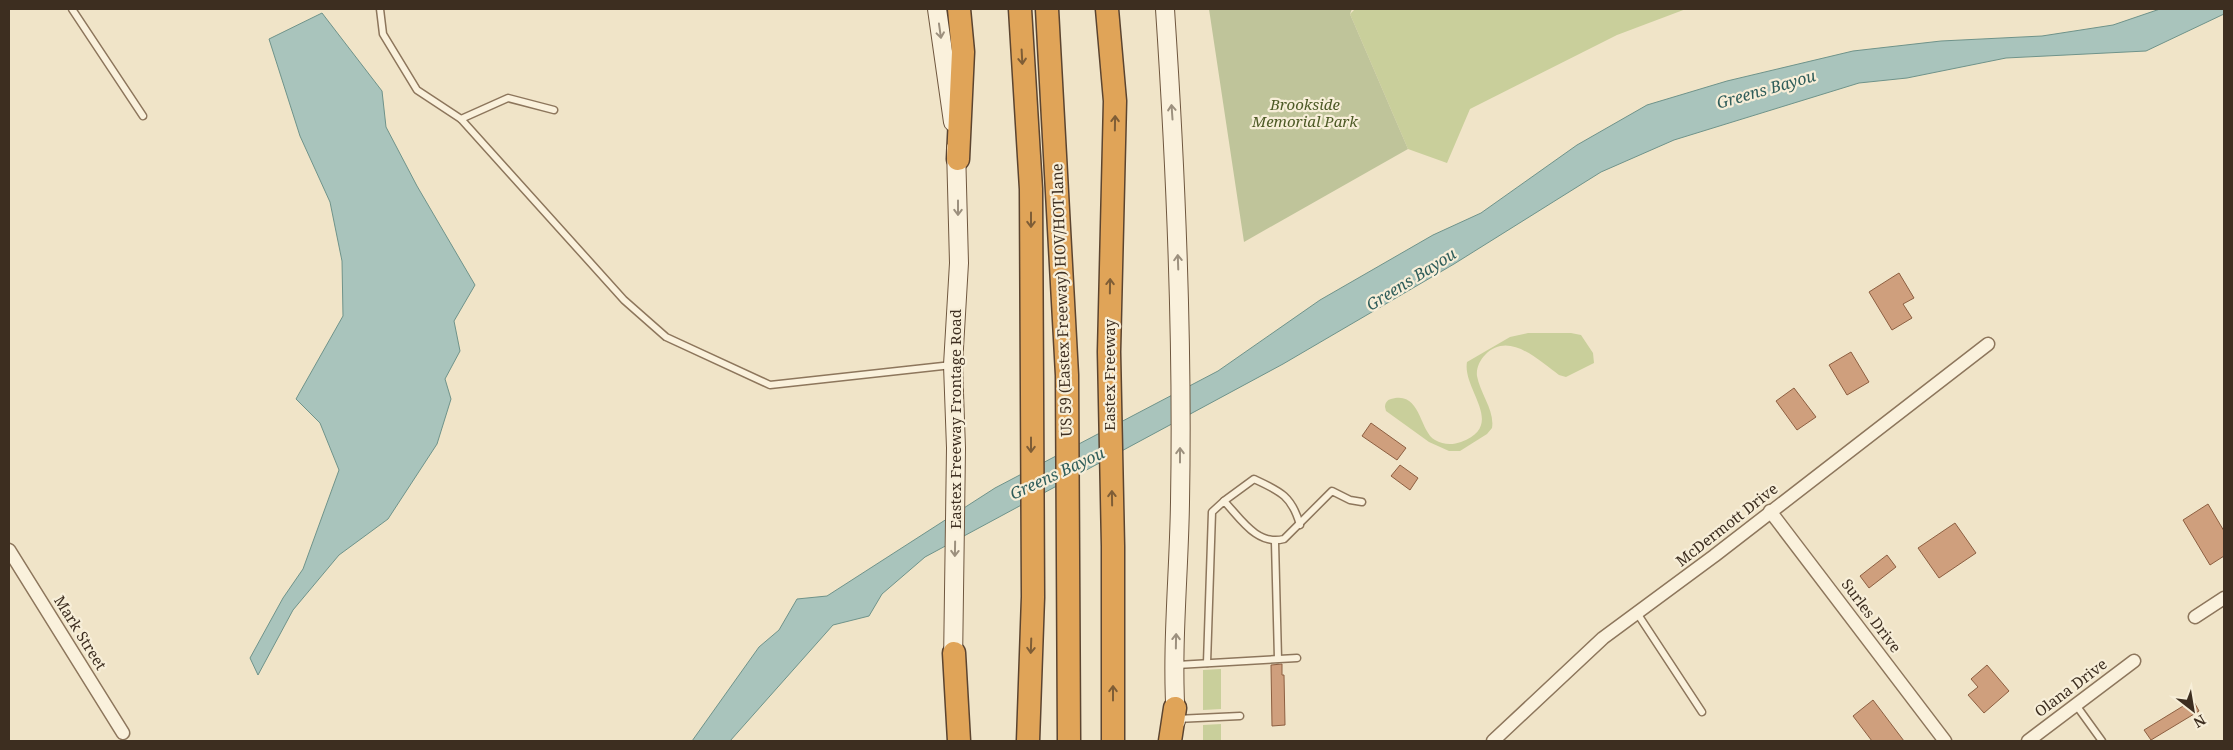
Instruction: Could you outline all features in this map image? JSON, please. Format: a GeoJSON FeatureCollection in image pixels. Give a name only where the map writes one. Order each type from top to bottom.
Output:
{"type":"FeatureCollection","features":[{"type":"Feature","properties":{"kind":"highway"},"geometry":{"type":"LineString","coordinates":[[958,159],[964,52],[959,9]]}},
{"type":"Feature","properties":{"kind":"highway"},"geometry":{"type":"LineString","coordinates":[[1020,9],[1032,189],[1031,396],[1033,597],[1028,741]]}},
{"type":"Feature","properties":{"kind":"highway","name":"US 59 (Eastex Freeway) HOV/HOT lane"},"geometry":{"type":"LineString","coordinates":[[1047,9],[1067,375],[1069,741]]}},
{"type":"Feature","properties":{"kind":"highway","name":"Eastex Freeway"},"geometry":{"type":"LineString","coordinates":[[1107,9],[1115,100],[1109,352],[1113,546],[1113,741]]}},
{"type":"Feature","properties":{"kind":"highway"},"geometry":{"type":"LineString","coordinates":[[954,653],[959,741]]}},
{"type":"Feature","properties":{"kind":"highway"},"geometry":{"type":"LineString","coordinates":[[1170,741],[1175,713]]}},
{"type":"Feature","properties":{"kind":"main road","name":"Eastex Freeway Frontage Road"},"geometry":{"type":"LineString","coordinates":[[937,9],[958,159],[959,263],[953,365],[956,448],[952,741]]}},
{"type":"Feature","properties":{"kind":"main road"},"geometry":{"type":"LineString","coordinates":[[1164,9],[1175,160],[1180,310],[1180,504],[1175,713],[1177,741]]}},
{"type":"Feature","properties":{"kind":"street","name":"McDermott Drive"},"geometry":{"type":"LineString","coordinates":[[1493,741],[1603,638],[1988,344]]}},
{"type":"Feature","properties":{"kind":"street","name":"Surles Drive"},"geometry":{"type":"LineString","coordinates":[[1770,511],[1945,741]]}},
{"type":"Feature","properties":{"kind":"street","name":"Mark Street"},"geometry":{"type":"LineString","coordinates":[[9,550],[123,734]]}},
{"type":"Feature","properties":{"kind":"street"},"geometry":{"type":"LineString","coordinates":[[2195,617],[2224,598]]}},
{"type":"Feature","properties":{"kind":"street","name":"Olana Drive"},"geometry":{"type":"LineString","coordinates":[[2028,741],[2134,660]]}},
{"type":"Feature","properties":{"kind":"lane"},"geometry":{"type":"LineString","coordinates":[[72,9],[143,116]]}},
{"type":"Feature","properties":{"kind":"lane"},"geometry":{"type":"LineString","coordinates":[[380,9],[383,34],[417,90],[461,119],[624,300],[666,337],[770,385],[953,365]]}},
{"type":"Feature","properties":{"kind":"lane"},"geometry":{"type":"LineString","coordinates":[[461,119],[508,98],[554,110]]}},
{"type":"Feature","properties":{"kind":"lane"},"geometry":{"type":"LineString","coordinates":[[1207,663],[1212,512],[1254,480],[1278,490],[1288,498],[1296,510],[1300,525]]}},
{"type":"Feature","properties":{"kind":"lane"},"geometry":{"type":"LineString","coordinates":[[1224,501],[1255,534],[1267,541],[1275,542],[1284,539],[1300,525],[1332,491],[1350,500],[1362,502]]}},
{"type":"Feature","properties":{"kind":"lane"},"geometry":{"type":"LineString","coordinates":[[1275,542],[1278,659]]}},
{"type":"Feature","properties":{"kind":"lane"},"geometry":{"type":"LineString","coordinates":[[1637,613],[1702,712]]}},
{"type":"Feature","properties":{"kind":"lane"},"geometry":{"type":"LineString","coordinates":[[1176,665],[1297,658]]}},
{"type":"Feature","properties":{"kind":"lane"},"geometry":{"type":"LineString","coordinates":[[2076,705],[2102,741]]}},
{"type":"Feature","properties":{"kind":"lane"},"geometry":{"type":"LineString","coordinates":[[1175,713],[1240,716]]}},
{"type":"Feature","properties":{"kind":"green space","name":"Brookside Memorial Park"},"geometry":{"type":"Polygon","coordinates":[[[1209,9],[1352,9],[1350,14],[1408,149],[1244,242],[1209,9]]]}},
{"type":"Feature","properties":{"kind":"green space"},"geometry":{"type":"Polygon","coordinates":[[[1355,9],[1686,9],[1617,35],[1470,109],[1447,163],[1408,149],[1350,14],[1355,9]]]}},
{"type":"Feature","properties":{"kind":"green space"},"geometry":{"type":"Polygon","coordinates":[[[1528,333],[1571,333],[1581,335],[1593,353],[1594,363],[1566,377],[1559,375],[1524,350],[1504,346],[1494,348],[1482,359],[1477,373],[1491,415],[1492,428],[1487,434],[1460,451],[1449,451],[1429,442],[1386,411],[1387,401],[1401,398],[1408,400],[1414,406],[1430,435],[1438,442],[1455,444],[1474,435],[1481,426],[1482,417],[1467,373],[1467,362],[1510,337],[1528,333]]]}},
{"type":"Feature","properties":{"kind":"green space"},"geometry":{"type":"Polygon","coordinates":[[[1221,669],[1221,709],[1203,710],[1203,670],[1221,669]]]}},
{"type":"Feature","properties":{"kind":"green space"},"geometry":{"type":"Polygon","coordinates":[[[1221,724],[1221,741],[1203,741],[1203,725],[1221,724]]]}},
{"type":"Feature","properties":{"kind":"water","name":"Greens Bayou"},"geometry":{"type":"Polygon","coordinates":[[[2160,9],[2224,9],[2224,14],[2146,51],[2006,58],[1907,78],[1859,83],[1674,140],[1601,172],[1454,264],[1283,364],[925,557],[882,594],[869,616],[833,625],[730,741],[692,741],[759,647],[779,630],[797,599],[827,596],[995,488],[1218,371],[1320,300],[1433,235],[1481,213],[1577,145],[1647,105],[1727,81],[1853,51],[1941,41],[2042,36],[2113,25],[2160,9]]]}},
{"type":"Feature","properties":{"kind":"water"},"geometry":{"type":"Polygon","coordinates":[[[322,13],[382,91],[386,127],[417,186],[475,285],[454,321],[460,351],[445,379],[451,399],[437,444],[388,519],[339,555],[293,610],[258,675],[250,658],[283,598],[303,569],[339,470],[320,423],[296,399],[343,316],[342,261],[330,202],[300,136],[269,39],[322,13]]]}},
{"type":"Feature","properties":{"kind":"building"},"geometry":{"type":"Polygon","coordinates":[[[1899,273],[1914,298],[1903,304],[1912,318],[1892,330],[1869,292],[1899,273]]]}},
{"type":"Feature","properties":{"kind":"building"},"geometry":{"type":"Polygon","coordinates":[[[1851,352],[1869,382],[1847,395],[1829,365],[1851,352]]]}},
{"type":"Feature","properties":{"kind":"building"},"geometry":{"type":"Polygon","coordinates":[[[1794,388],[1816,417],[1797,430],[1776,401],[1794,388]]]}},
{"type":"Feature","properties":{"kind":"building"},"geometry":{"type":"Polygon","coordinates":[[[1371,423],[1406,448],[1397,460],[1362,436],[1371,423]]]}},
{"type":"Feature","properties":{"kind":"building"},"geometry":{"type":"Polygon","coordinates":[[[1400,465],[1418,478],[1410,490],[1391,476],[1400,465]]]}},
{"type":"Feature","properties":{"kind":"building"},"geometry":{"type":"Polygon","coordinates":[[[2208,504],[2224,531],[2224,556],[2210,565],[2183,520],[2208,504]]]}},
{"type":"Feature","properties":{"kind":"building"},"geometry":{"type":"Polygon","coordinates":[[[1955,523],[1976,553],[1939,578],[1918,548],[1955,523]]]}},
{"type":"Feature","properties":{"kind":"building"},"geometry":{"type":"Polygon","coordinates":[[[1887,555],[1896,567],[1869,588],[1860,576],[1887,555]]]}},
{"type":"Feature","properties":{"kind":"building"},"geometry":{"type":"Polygon","coordinates":[[[1282,664],[1285,725],[1272,726],[1271,665],[1282,664]]]}},
{"type":"Feature","properties":{"kind":"building"},"geometry":{"type":"Polygon","coordinates":[[[1987,665],[2009,691],[1984,713],[1968,695],[1978,687],[1971,679],[1987,665]]]}},
{"type":"Feature","properties":{"kind":"building"},"geometry":{"type":"Polygon","coordinates":[[[1873,700],[1904,741],[1872,741],[1853,716],[1873,700]]]}},
{"type":"Feature","properties":{"kind":"building"},"geometry":{"type":"Polygon","coordinates":[[[2193,700],[2199,711],[2151,740],[2144,730],[2193,700]]]}}]}
